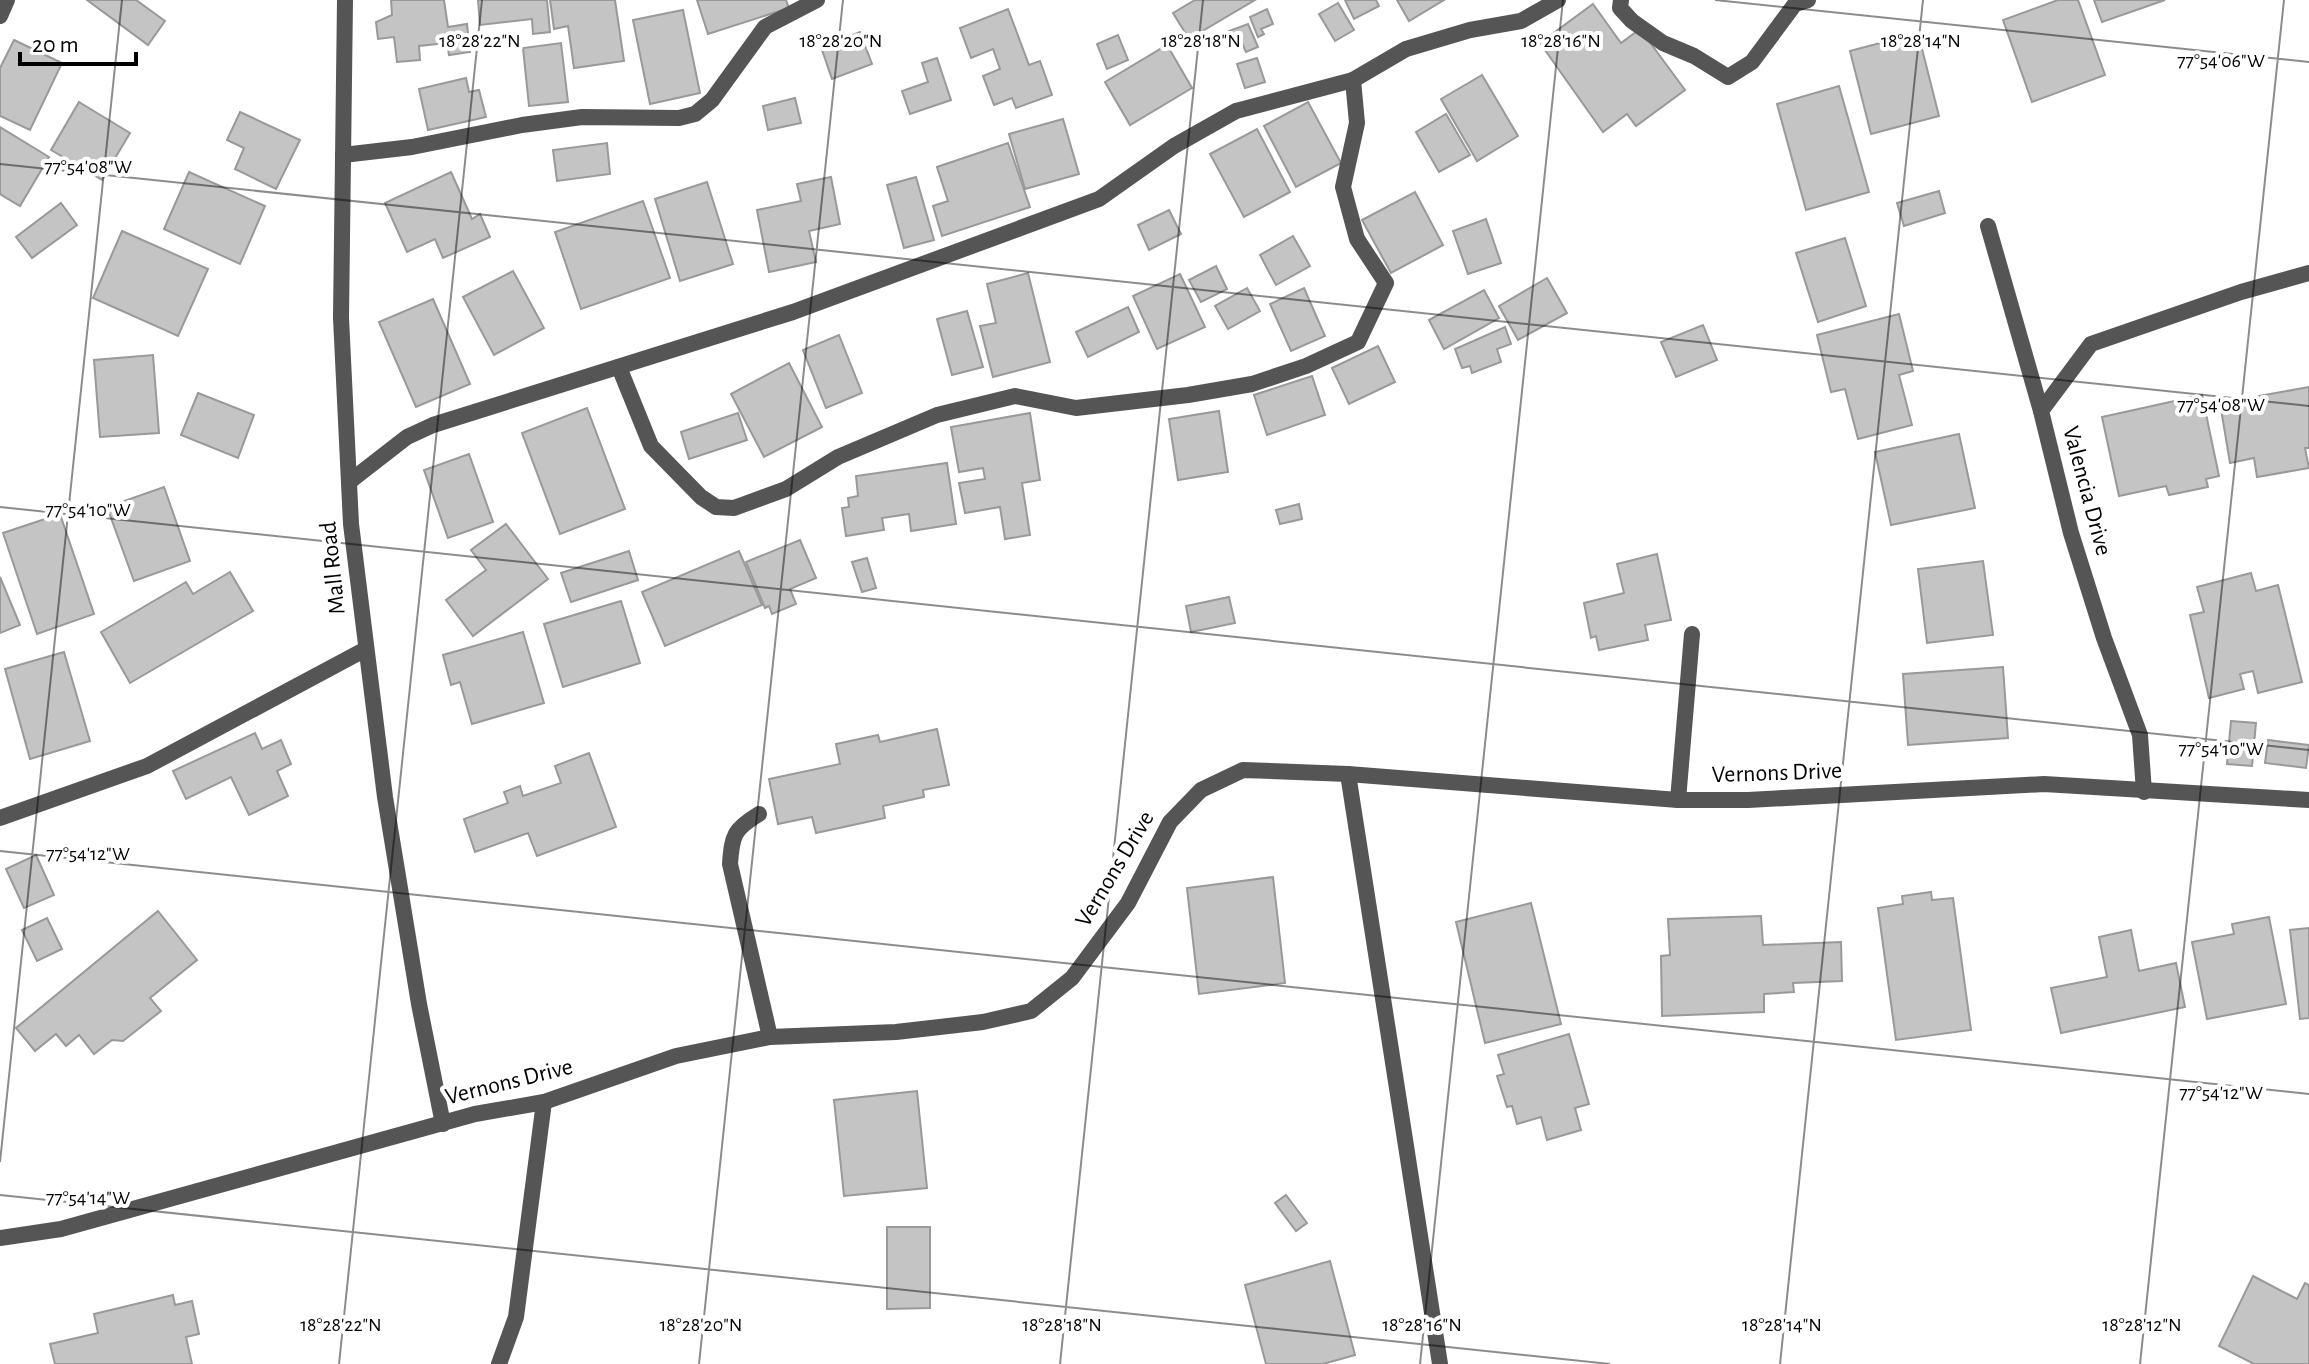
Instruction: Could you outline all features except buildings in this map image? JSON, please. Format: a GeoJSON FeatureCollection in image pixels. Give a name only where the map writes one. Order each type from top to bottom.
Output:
{"type":"FeatureCollection","features":[{"type":"Feature","properties":{"kind":"street"},"geometry":{"type":"LineString","coordinates":[[0,16],[7,0]]}},
{"type":"Feature","properties":{"kind":"street","name":"Mall Road"},"geometry":{"type":"LineString","coordinates":[[345,0],[341,318],[351,524],[390,826],[443,1124]]}},
{"type":"Feature","properties":{"kind":"street"},"geometry":{"type":"LineString","coordinates":[[343,155],[412,147],[494,130],[582,117],[679,118],[695,114],[712,100],[765,27],[817,0]]}},
{"type":"Feature","properties":{"kind":"street"},"geometry":{"type":"LineString","coordinates":[[349,482],[407,437],[433,425],[793,312],[1099,199],[1174,146],[1236,111],[1353,80],[1406,49],[1470,30],[1521,21],[1558,0]]}},
{"type":"Feature","properties":{"kind":"street"},"geometry":{"type":"LineString","coordinates":[[1621,0],[1620,8],[1663,43],[1694,56],[1728,77],[1752,62],[1795,4],[1808,0]]}},
{"type":"Feature","properties":{"kind":"street"},"geometry":{"type":"LineString","coordinates":[[619,367],[651,446],[701,497],[716,507],[734,508],[786,489],[838,457],[937,415],[1015,396],[1076,408],[1188,395],[1252,384],[1306,366],[1358,342],[1386,283],[1357,239],[1343,187],[1357,123],[1353,80]]}},
{"type":"Feature","properties":{"kind":"street"},"geometry":{"type":"LineString","coordinates":[[1988,226],[2041,411]]}},
{"type":"Feature","properties":{"kind":"street","name":"Valencia Drive"},"geometry":{"type":"LineString","coordinates":[[2144,792],[2140,735],[2104,638],[2071,533],[2041,411],[2091,344],[2241,292],[2309,273]]}},
{"type":"Feature","properties":{"kind":"street"},"geometry":{"type":"LineString","coordinates":[[1678,800],[1692,634]]}},
{"type":"Feature","properties":{"kind":"street"},"geometry":{"type":"LineString","coordinates":[[0,818],[147,766],[366,649]]}},
{"type":"Feature","properties":{"kind":"street","name":"Vernons Drive"},"geometry":{"type":"LineString","coordinates":[[0,1238],[61,1229],[475,1114],[544,1102],[676,1056],[770,1037],[896,1032],[983,1022],[1031,1011],[1072,978],[1128,903],[1170,822],[1201,790],[1243,770],[1348,774],[1678,800],[1748,800],[2044,784],[2309,800]]}},
{"type":"Feature","properties":{"kind":"street"},"geometry":{"type":"LineString","coordinates":[[1348,774],[1440,1364]]}},
{"type":"Feature","properties":{"kind":"street"},"geometry":{"type":"LineString","coordinates":[[759,814],[738,826],[731,844],[730,864],[770,1037]]}},
{"type":"Feature","properties":{"kind":"street"},"geometry":{"type":"LineString","coordinates":[[499,1364],[516,1317],[544,1102]]}}]}
